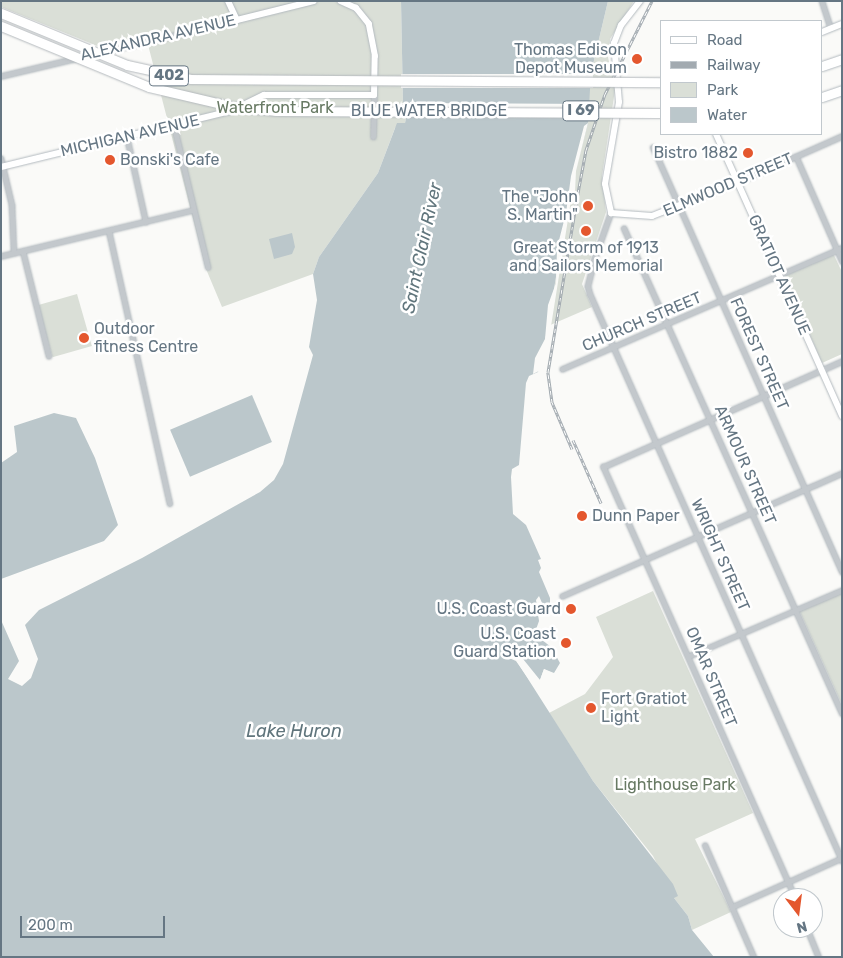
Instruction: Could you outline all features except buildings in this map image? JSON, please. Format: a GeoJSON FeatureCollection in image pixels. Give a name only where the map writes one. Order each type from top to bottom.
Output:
{"type":"FeatureCollection","features":[{"type":"Feature","properties":{"kind":"highway","name":"BLUE WATER BRIDGE"},"geometry":{"type":"LineString","coordinates":[[1,12],[127,65],[178,77],[660,82]]}},
{"type":"Feature","properties":{"kind":"highway","name":"BLUE WATER BRIDGE"},"geometry":{"type":"LineString","coordinates":[[1,26],[149,87],[234,107],[287,111],[500,110],[660,113]]}},
{"type":"Feature","properties":{"kind":"highway"},"geometry":{"type":"LineString","coordinates":[[823,66],[842,59]]}},
{"type":"Feature","properties":{"kind":"highway"},"geometry":{"type":"LineString","coordinates":[[823,97],[842,90]]}},
{"type":"Feature","properties":{"kind":"street"},"geometry":{"type":"LineString","coordinates":[[228,1],[237,20]]}},
{"type":"Feature","properties":{"kind":"street","name":"ALEXANDRA AVENUE"},"geometry":{"type":"LineString","coordinates":[[1,76],[314,1]]}},
{"type":"Feature","properties":{"kind":"street"},"geometry":{"type":"LineString","coordinates":[[340,1],[356,8],[369,24],[375,56],[373,137]]}},
{"type":"Feature","properties":{"kind":"street"},"geometry":{"type":"LineString","coordinates":[[611,214],[605,184],[619,102],[613,58],[616,36],[640,1]]}},
{"type":"Feature","properties":{"kind":"street"},"geometry":{"type":"LineString","coordinates":[[822,1],[831,28]]}},
{"type":"Feature","properties":{"kind":"street"},"geometry":{"type":"LineString","coordinates":[[823,32],[842,24]]}},
{"type":"Feature","properties":{"kind":"street","name":"MICHIGAN AVENUE"},"geometry":{"type":"LineString","coordinates":[[2,166],[231,112],[255,98],[272,94],[374,95]]}},
{"type":"Feature","properties":{"kind":"street"},"geometry":{"type":"LineString","coordinates":[[174,125],[208,267]]}},
{"type":"Feature","properties":{"kind":"street","name":"GRATIOT AVENUE"},"geometry":{"type":"LineString","coordinates":[[716,135],[842,416]]}},
{"type":"Feature","properties":{"kind":"street","name":"ELMWOOD STREET"},"geometry":{"type":"LineString","coordinates":[[611,214],[652,216],[680,207],[842,136]]}},
{"type":"Feature","properties":{"kind":"street"},"geometry":{"type":"LineString","coordinates":[[127,137],[146,222]]}},
{"type":"Feature","properties":{"kind":"street","name":"FOREST STREET"},"geometry":{"type":"LineString","coordinates":[[653,147],[842,572]]}},
{"type":"Feature","properties":{"kind":"street"},"geometry":{"type":"LineString","coordinates":[[796,156],[839,249],[842,261]]}},
{"type":"Feature","properties":{"kind":"street"},"geometry":{"type":"LineString","coordinates":[[1,158],[12,205],[14,253]]}},
{"type":"Feature","properties":{"kind":"street"},"geometry":{"type":"LineString","coordinates":[[1,256],[193,210]]}},
{"type":"Feature","properties":{"kind":"street","name":"WRIGHT STREET"},"geometry":{"type":"LineString","coordinates":[[611,214],[594,258],[589,290],[841,859]]}},
{"type":"Feature","properties":{"kind":"street","name":"ARMOUR STREET"},"geometry":{"type":"LineString","coordinates":[[624,228],[842,713]]}},
{"type":"Feature","properties":{"kind":"street"},"geometry":{"type":"LineString","coordinates":[[109,231],[170,503]]}},
{"type":"Feature","properties":{"kind":"street","name":"CHURCH STREET"},"geometry":{"type":"LineString","coordinates":[[562,369],[615,349],[839,249]]}},
{"type":"Feature","properties":{"kind":"street"},"geometry":{"type":"LineString","coordinates":[[23,251],[49,356]]}},
{"type":"Feature","properties":{"kind":"street"},"geometry":{"type":"LineString","coordinates":[[658,443],[842,361]]}},
{"type":"Feature","properties":{"kind":"street","name":"OMAR STREET"},"geometry":{"type":"LineString","coordinates":[[658,443],[603,467],[689,656],[791,888]]}},
{"type":"Feature","properties":{"kind":"street"},"geometry":{"type":"LineString","coordinates":[[562,596],[644,558],[753,513],[842,473]]}},
{"type":"Feature","properties":{"kind":"street"},"geometry":{"type":"LineString","coordinates":[[689,656],[742,635],[842,590]]}},
{"type":"Feature","properties":{"kind":"street"},"geometry":{"type":"LineString","coordinates":[[705,845],[734,906],[754,957]]}},
{"type":"Feature","properties":{"kind":"street"},"geometry":{"type":"LineString","coordinates":[[734,906],[841,859]]}},
{"type":"Feature","properties":{"kind":"street"},"geometry":{"type":"LineString","coordinates":[[811,938],[819,957]]}},
{"type":"Feature","properties":{"kind":"green space","name":"Waterfront Park"},"geometry":{"type":"Polygon","coordinates":[[[1,1],[401,1],[403,104],[409,104],[405,123],[395,128],[378,173],[319,257],[313,274],[222,307],[206,269],[146,37],[100,47],[1,7],[1,1]]]}},
{"type":"Feature","properties":{"kind":"green space"},"geometry":{"type":"Polygon","coordinates":[[[608,1],[634,1],[610,39],[608,57],[615,90],[602,176],[606,212],[582,284],[592,307],[548,326],[591,73],[608,1]]]}},
{"type":"Feature","properties":{"kind":"green space"},"geometry":{"type":"Polygon","coordinates":[[[833,253],[842,272],[842,354],[822,363],[784,275],[833,253]]]}},
{"type":"Feature","properties":{"kind":"green space"},"geometry":{"type":"Polygon","coordinates":[[[77,294],[92,346],[52,357],[38,305],[77,294]]]}},
{"type":"Feature","properties":{"kind":"green space","name":"Lighthouse Park"},"geometry":{"type":"Polygon","coordinates":[[[653,591],[753,813],[695,839],[731,912],[692,930],[688,916],[674,898],[653,856],[593,781],[549,713],[585,694],[613,657],[596,617],[653,591]]]}},
{"type":"Feature","properties":{"kind":"green space"},"geometry":{"type":"Polygon","coordinates":[[[842,591],[842,705],[799,610],[842,591]]]}},
{"type":"Feature","properties":{"kind":"water","name":"Lake Huron"},"geometry":{"type":"Polygon","coordinates":[[[401,1],[608,1],[591,73],[588,123],[570,191],[548,326],[538,372],[529,376],[526,383],[519,465],[512,469],[511,477],[513,514],[526,525],[541,559],[538,560],[541,568],[539,572],[550,598],[550,608],[544,611],[537,636],[551,647],[560,663],[554,673],[544,669],[540,680],[519,654],[510,650],[508,657],[516,660],[593,781],[673,884],[678,896],[674,898],[688,916],[692,930],[714,957],[1,957],[1,620],[19,661],[8,679],[22,686],[31,678],[38,659],[25,625],[39,610],[142,558],[260,492],[274,480],[283,464],[313,355],[309,347],[317,300],[313,274],[319,257],[378,173],[397,123],[405,123],[409,104],[403,104],[401,1]]]}},
{"type":"Feature","properties":{"kind":"water"},"geometry":{"type":"Polygon","coordinates":[[[292,233],[295,247],[292,254],[274,259],[269,239],[292,233]]]}},
{"type":"Feature","properties":{"kind":"water"},"geometry":{"type":"Polygon","coordinates":[[[252,395],[272,442],[190,477],[170,430],[252,395]]]}},
{"type":"Feature","properties":{"kind":"water"},"geometry":{"type":"Polygon","coordinates":[[[54,413],[76,418],[95,458],[118,525],[104,541],[1,579],[1,463],[17,452],[14,426],[54,413]]]}},
{"type":"Feature","properties":{"kind":"pier"},"geometry":{"type":"Polygon","coordinates":[[[401,74],[593,74],[593,88],[401,88],[401,74]]]}},
{"type":"Feature","properties":{"kind":"pier"},"geometry":{"type":"Polygon","coordinates":[[[401,103],[591,104],[591,118],[404,117],[406,106],[401,103]]]}},
{"type":"Feature","properties":{"kind":"pier"},"geometry":{"type":"Polygon","coordinates":[[[588,123],[576,171],[575,192],[572,194],[545,364],[543,369],[533,374],[535,358],[545,339],[548,305],[556,283],[557,248],[566,213],[571,176],[584,126],[588,123]]]}},
{"type":"Feature","properties":{"kind":"pier"},"geometry":{"type":"Polygon","coordinates":[[[539,596],[546,612],[540,639],[534,635],[539,621],[536,600],[539,596]]]}},
{"type":"Feature","properties":{"kind":"pier"},"geometry":{"type":"Polygon","coordinates":[[[510,650],[519,654],[536,679],[540,680],[544,669],[556,675],[544,672],[542,681],[535,682],[517,656],[509,653],[518,659],[535,684],[532,684],[516,661],[507,657],[510,650]]]}},
{"type":"Feature","properties":{"kind":"railway"},"geometry":{"type":"LineString","coordinates":[[572,449],[552,402],[548,372],[578,193],[586,150],[605,94],[652,1]]}},
{"type":"Feature","properties":{"kind":"railway"},"geometry":{"type":"LineString","coordinates":[[573,440],[601,503]]}},
{"type":"Feature","properties":{"kind":"place","name":"Thomas Edison Depot Museum"},"geometry":{"type":"Point","coordinates":[637,59]}},
{"type":"Feature","properties":{"kind":"place","name":"Bistro 1882"},"geometry":{"type":"Point","coordinates":[748,153]}},
{"type":"Feature","properties":{"kind":"place","name":"Bonski's Cafe"},"geometry":{"type":"Point","coordinates":[110,160]}},
{"type":"Feature","properties":{"kind":"place","name":"The \"John S. Martin\""},"geometry":{"type":"Point","coordinates":[588,206]}},
{"type":"Feature","properties":{"kind":"place","name":"Great Storm of 1913 and Sailors Memorial"},"geometry":{"type":"Point","coordinates":[586,231]}},
{"type":"Feature","properties":{"kind":"place","name":"Outdoor fitness Centre"},"geometry":{"type":"Point","coordinates":[84,338]}},
{"type":"Feature","properties":{"kind":"place","name":"Dunn Paper"},"geometry":{"type":"Point","coordinates":[582,516]}},
{"type":"Feature","properties":{"kind":"place","name":"U.S. Coast Guard"},"geometry":{"type":"Point","coordinates":[571,609]}},
{"type":"Feature","properties":{"kind":"place","name":"U.S. Coast Guard Station"},"geometry":{"type":"Point","coordinates":[566,643]}},
{"type":"Feature","properties":{"kind":"place","name":"Fort Gratiot Light"},"geometry":{"type":"Point","coordinates":[591,708]}},
{"type":"Feature","properties":{"kind":"water label","name":"Saint Clair River"},"geometry":{"type":"Point","coordinates":[422,248]}}]}
